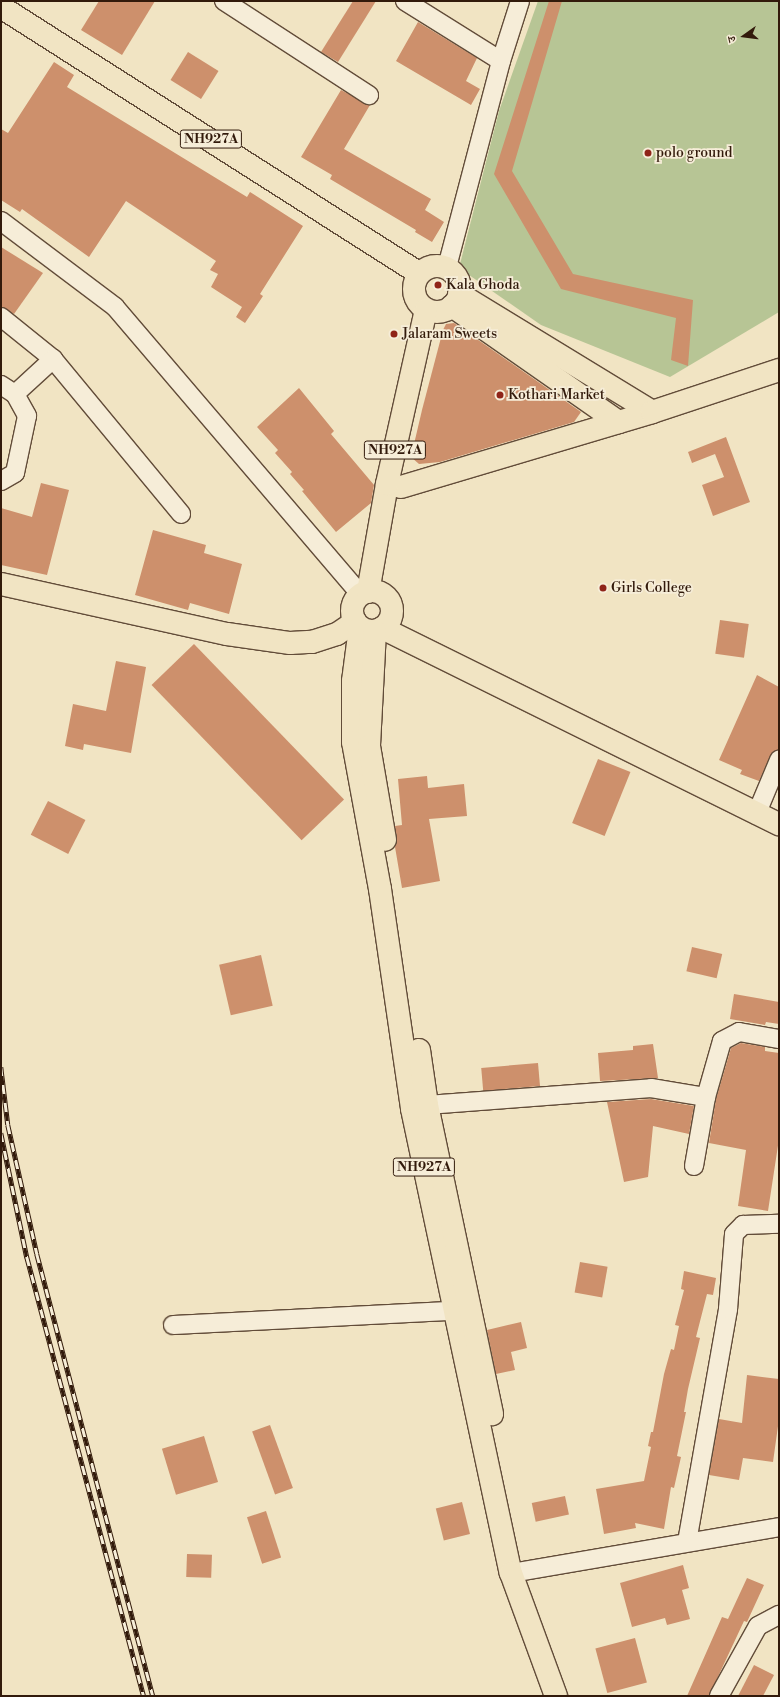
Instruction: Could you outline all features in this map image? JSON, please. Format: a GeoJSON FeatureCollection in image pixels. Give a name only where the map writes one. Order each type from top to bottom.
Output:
{"type":"FeatureCollection","features":[{"type":"Feature","properties":{"kind":"main road","name":"NH927A"},"geometry":{"type":"LineString","coordinates":[[1,7],[417,278]]}},
{"type":"Feature","properties":{"kind":"main road","name":"NH927A"},"geometry":{"type":"LineString","coordinates":[[1,20],[417,278]]}},
{"type":"Feature","properties":{"kind":"main road"},"geometry":{"type":"LineString","coordinates":[[447,267],[429,267],[417,278],[414,296],[444,305],[652,412]]}},
{"type":"Feature","properties":{"kind":"main road","name":"NH927A"},"geometry":{"type":"LineString","coordinates":[[370,594],[387,484],[444,305],[459,282],[447,267]]}},
{"type":"Feature","properties":{"kind":"main road","name":"NH927A"},"geometry":{"type":"LineString","coordinates":[[444,305],[401,487],[370,594],[352,607],[368,627],[369,746],[427,1105],[517,1572],[570,1696]]}},
{"type":"Feature","properties":{"kind":"main road"},"geometry":{"type":"LineString","coordinates":[[444,305],[618,422]]}},
{"type":"Feature","properties":{"kind":"main road"},"geometry":{"type":"LineString","coordinates":[[401,487],[652,412],[779,370]]}},
{"type":"Feature","properties":{"kind":"main road"},"geometry":{"type":"LineString","coordinates":[[1,584],[226,634],[290,644],[312,642],[337,634],[368,627],[756,815],[779,824]]}},
{"type":"Feature","properties":{"kind":"main road","name":"NH927A"},"geometry":{"type":"LineString","coordinates":[[370,594],[391,608],[391,615],[368,627],[353,681],[353,742],[380,889],[412,1109],[454,1311],[517,1572],[556,1696]]}},
{"type":"Feature","properties":{"kind":"street"},"geometry":{"type":"LineString","coordinates":[[224,1],[370,95]]}},
{"type":"Feature","properties":{"kind":"street"},"geometry":{"type":"LineString","coordinates":[[405,1],[501,61]]}},
{"type":"Feature","properties":{"kind":"street"},"geometry":{"type":"LineString","coordinates":[[447,267],[517,2]]}},
{"type":"Feature","properties":{"kind":"street"},"geometry":{"type":"LineString","coordinates":[[1,221],[115,307],[370,594]]}},
{"type":"Feature","properties":{"kind":"street"},"geometry":{"type":"LineString","coordinates":[[1,317],[53,359],[181,514]]}},
{"type":"Feature","properties":{"kind":"street"},"geometry":{"type":"LineString","coordinates":[[1,481],[15,473],[27,416],[8,390],[53,359]]}},
{"type":"Feature","properties":{"kind":"street"},"geometry":{"type":"LineString","coordinates":[[756,815],[779,760]]}},
{"type":"Feature","properties":{"kind":"street"},"geometry":{"type":"LineString","coordinates":[[694,1166],[706,1097],[722,1041],[728,1036],[744,1033],[779,1039]]}},
{"type":"Feature","properties":{"kind":"street"},"geometry":{"type":"LineString","coordinates":[[427,1105],[651,1088],[706,1097]]}},
{"type":"Feature","properties":{"kind":"street"},"geometry":{"type":"LineString","coordinates":[[687,1542],[728,1309],[734,1234],[743,1225],[779,1224]]}},
{"type":"Feature","properties":{"kind":"street"},"geometry":{"type":"LineString","coordinates":[[173,1325],[454,1311]]}},
{"type":"Feature","properties":{"kind":"street"},"geometry":{"type":"LineString","coordinates":[[517,1572],[779,1527]]}},
{"type":"Feature","properties":{"kind":"street"},"geometry":{"type":"LineString","coordinates":[[719,1696],[758,1626],[779,1614]]}},
{"type":"Feature","properties":{"kind":"green space","name":"polo ground"},"geometry":{"type":"Polygon","coordinates":[[[538,1],[779,1],[779,312],[670,377],[541,325],[459,268],[499,111],[538,1]]]}},
{"type":"Feature","properties":{"kind":"building"},"geometry":{"type":"Polygon","coordinates":[[[99,1],[155,1],[122,55],[81,30],[99,1]]]}},
{"type":"Feature","properties":{"kind":"building"},"geometry":{"type":"Polygon","coordinates":[[[353,1],[376,1],[338,62],[321,52],[353,1]]]}},
{"type":"Feature","properties":{"kind":"building"},"geometry":{"type":"Polygon","coordinates":[[[549,1],[562,1],[512,171],[573,274],[693,300],[688,366],[671,360],[676,318],[561,289],[494,174],[549,1]]]}},
{"type":"Feature","properties":{"kind":"building"},"geometry":{"type":"Polygon","coordinates":[[[418,22],[477,58],[466,81],[480,89],[471,105],[396,61],[418,22]]]}},
{"type":"Feature","properties":{"kind":"building"},"geometry":{"type":"Polygon","coordinates":[[[188,52],[219,71],[201,99],[171,80],[188,52]]]}},
{"type":"Feature","properties":{"kind":"building"},"geometry":{"type":"Polygon","coordinates":[[[54,62],[74,75],[67,87],[247,197],[250,192],[303,226],[260,294],[263,296],[245,323],[236,317],[242,307],[211,287],[218,274],[210,270],[216,261],[126,201],[89,257],[22,209],[20,212],[1,200],[1,129],[8,133],[54,62]]]}},
{"type":"Feature","properties":{"kind":"building"},"geometry":{"type":"Polygon","coordinates":[[[341,90],[370,105],[344,149],[431,199],[425,210],[444,222],[432,242],[415,232],[416,230],[330,179],[332,175],[301,157],[341,90]]]}},
{"type":"Feature","properties":{"kind":"building"},"geometry":{"type":"Polygon","coordinates":[[[1,247],[43,273],[14,314],[1,307],[1,247]]]}},
{"type":"Feature","properties":{"kind":"building","name":"Kothari Market"},"geometry":{"type":"Polygon","coordinates":[[[454,323],[581,412],[574,422],[440,462],[419,464],[411,457],[422,410],[443,330],[446,324],[454,323]]]}},
{"type":"Feature","properties":{"kind":"building"},"geometry":{"type":"Polygon","coordinates":[[[299,388],[334,431],[331,434],[374,485],[371,503],[336,532],[302,491],[304,490],[290,474],[292,472],[275,453],[278,450],[257,427],[299,388]]]}},
{"type":"Feature","properties":{"kind":"building"},"geometry":{"type":"Polygon","coordinates":[[[726,437],[750,502],[713,516],[702,485],[724,477],[715,454],[692,463],[688,452],[726,437]]]}},
{"type":"Feature","properties":{"kind":"building"},"geometry":{"type":"Polygon","coordinates":[[[41,483],[69,490],[47,575],[1,565],[1,508],[32,517],[41,483]]]}},
{"type":"Feature","properties":{"kind":"building"},"geometry":{"type":"Polygon","coordinates":[[[153,530],[206,545],[204,553],[242,564],[229,614],[190,603],[188,610],[135,595],[153,530]]]}},
{"type":"Feature","properties":{"kind":"building"},"geometry":{"type":"Polygon","coordinates":[[[720,620],[749,624],[744,658],[715,654],[720,620]]]}},
{"type":"Feature","properties":{"kind":"building"},"geometry":{"type":"Polygon","coordinates":[[[194,644],[344,799],[302,840],[152,685],[194,644]]]}},
{"type":"Feature","properties":{"kind":"building"},"geometry":{"type":"Polygon","coordinates":[[[116,661],[146,667],[131,753],[84,744],[83,750],[65,746],[73,704],[106,711],[116,661]]]}},
{"type":"Feature","properties":{"kind":"building"},"geometry":{"type":"Polygon","coordinates":[[[757,675],[779,687],[779,750],[770,756],[759,781],[740,774],[742,770],[719,760],[757,675]]]}},
{"type":"Feature","properties":{"kind":"building"},"geometry":{"type":"Polygon","coordinates":[[[598,759],[630,772],[605,836],[572,823],[598,759]]]}},
{"type":"Feature","properties":{"kind":"building"},"geometry":{"type":"Polygon","coordinates":[[[427,776],[428,788],[464,784],[467,816],[429,819],[440,881],[402,888],[395,847],[397,838],[395,826],[402,825],[398,779],[427,776]]]}},
{"type":"Feature","properties":{"kind":"building"},"geometry":{"type":"Polygon","coordinates":[[[48,801],[85,820],[68,854],[31,835],[48,801]]]}},
{"type":"Feature","properties":{"kind":"building"},"geometry":{"type":"Polygon","coordinates":[[[692,947],[722,954],[717,978],[686,971],[692,947]]]}},
{"type":"Feature","properties":{"kind":"building"},"geometry":{"type":"Polygon","coordinates":[[[261,955],[273,1006],[231,1015],[219,965],[261,955]]]}},
{"type":"Feature","properties":{"kind":"building"},"geometry":{"type":"Polygon","coordinates":[[[734,994],[779,1002],[779,1024],[766,1022],[765,1025],[730,1019],[734,994]]]}},
{"type":"Feature","properties":{"kind":"building"},"geometry":{"type":"Polygon","coordinates":[[[741,1043],[765,1047],[765,1051],[779,1053],[779,1139],[768,1211],[738,1206],[746,1150],[709,1143],[716,1099],[731,1048],[741,1043]]]}},
{"type":"Feature","properties":{"kind":"building"},"geometry":{"type":"Polygon","coordinates":[[[653,1044],[658,1078],[600,1081],[598,1053],[633,1050],[633,1046],[653,1044]]]}},
{"type":"Feature","properties":{"kind":"building"},"geometry":{"type":"Polygon","coordinates":[[[538,1063],[540,1086],[483,1091],[481,1068],[538,1063]]]}},
{"type":"Feature","properties":{"kind":"building"},"geometry":{"type":"Polygon","coordinates":[[[651,1099],[694,1106],[689,1134],[653,1126],[648,1177],[624,1182],[607,1102],[651,1099]]]}},
{"type":"Feature","properties":{"kind":"building"},"geometry":{"type":"Polygon","coordinates":[[[580,1262],[608,1267],[602,1297],[575,1293],[580,1262]]]}},
{"type":"Feature","properties":{"kind":"building"},"geometry":{"type":"Polygon","coordinates":[[[684,1271],[716,1278],[713,1295],[707,1294],[696,1337],[700,1338],[688,1389],[684,1412],[686,1412],[677,1456],[681,1457],[674,1488],[671,1487],[664,1529],[635,1523],[636,1528],[604,1534],[596,1489],[644,1481],[651,1447],[648,1446],[651,1432],[653,1432],[664,1374],[671,1349],[674,1350],[679,1326],[675,1325],[684,1290],[681,1289],[684,1271]]]}},
{"type":"Feature","properties":{"kind":"building"},"geometry":{"type":"Polygon","coordinates":[[[521,1322],[527,1348],[511,1352],[515,1370],[496,1374],[487,1330],[521,1322]]]}},
{"type":"Feature","properties":{"kind":"building"},"geometry":{"type":"Polygon","coordinates":[[[747,1375],[779,1379],[779,1419],[773,1462],[743,1458],[739,1480],[709,1475],[719,1419],[742,1423],[747,1375]]]}},
{"type":"Feature","properties":{"kind":"building"},"geometry":{"type":"Polygon","coordinates":[[[270,1425],[293,1488],[275,1494],[252,1431],[270,1425]]]}},
{"type":"Feature","properties":{"kind":"building"},"geometry":{"type":"Polygon","coordinates":[[[204,1436],[218,1482],[176,1495],[162,1449],[204,1436]]]}},
{"type":"Feature","properties":{"kind":"building"},"geometry":{"type":"Polygon","coordinates":[[[565,1496],[569,1515],[536,1522],[532,1503],[565,1496]]]}},
{"type":"Feature","properties":{"kind":"building"},"geometry":{"type":"Polygon","coordinates":[[[462,1502],[470,1534],[444,1541],[436,1509],[462,1502]]]}},
{"type":"Feature","properties":{"kind":"building"},"geometry":{"type":"Polygon","coordinates":[[[266,1511],[281,1558],[262,1564],[247,1517],[266,1511]]]}},
{"type":"Feature","properties":{"kind":"building"},"geometry":{"type":"Polygon","coordinates":[[[187,1554],[212,1555],[211,1578],[186,1577],[187,1554]]]}},
{"type":"Feature","properties":{"kind":"building"},"geometry":{"type":"Polygon","coordinates":[[[683,1565],[689,1588],[682,1590],[690,1619],[667,1625],[665,1618],[632,1627],[620,1583],[683,1565]]]}},
{"type":"Feature","properties":{"kind":"building"},"geometry":{"type":"Polygon","coordinates":[[[747,1578],[764,1585],[747,1622],[744,1621],[709,1696],[687,1696],[722,1617],[728,1619],[747,1578]]]}},
{"type":"Feature","properties":{"kind":"building"},"geometry":{"type":"Polygon","coordinates":[[[635,1638],[647,1682],[607,1693],[595,1649],[635,1638]]]}},
{"type":"Feature","properties":{"kind":"building"},"geometry":{"type":"Polygon","coordinates":[[[754,1665],[774,1675],[763,1696],[738,1696],[754,1665]]]}},
{"type":"Feature","properties":{"kind":"railway"},"geometry":{"type":"LineString","coordinates":[[1,1067],[8,1125],[37,1254],[153,1696]]}},
{"type":"Feature","properties":{"kind":"railway"},"geometry":{"type":"LineString","coordinates":[[1,1133],[27,1257],[144,1696]]}},
{"type":"Feature","properties":{"kind":"place","name":"polo ground"},"geometry":{"type":"Point","coordinates":[648,153]}},
{"type":"Feature","properties":{"kind":"place","name":"Kala Ghoda"},"geometry":{"type":"Point","coordinates":[438,285]}},
{"type":"Feature","properties":{"kind":"place","name":"Jalaram Sweets"},"geometry":{"type":"Point","coordinates":[394,334]}},
{"type":"Feature","properties":{"kind":"place","name":"Kothari Market"},"geometry":{"type":"Point","coordinates":[500,395]}},
{"type":"Feature","properties":{"kind":"place","name":"Girls College"},"geometry":{"type":"Point","coordinates":[603,588]}}]}
